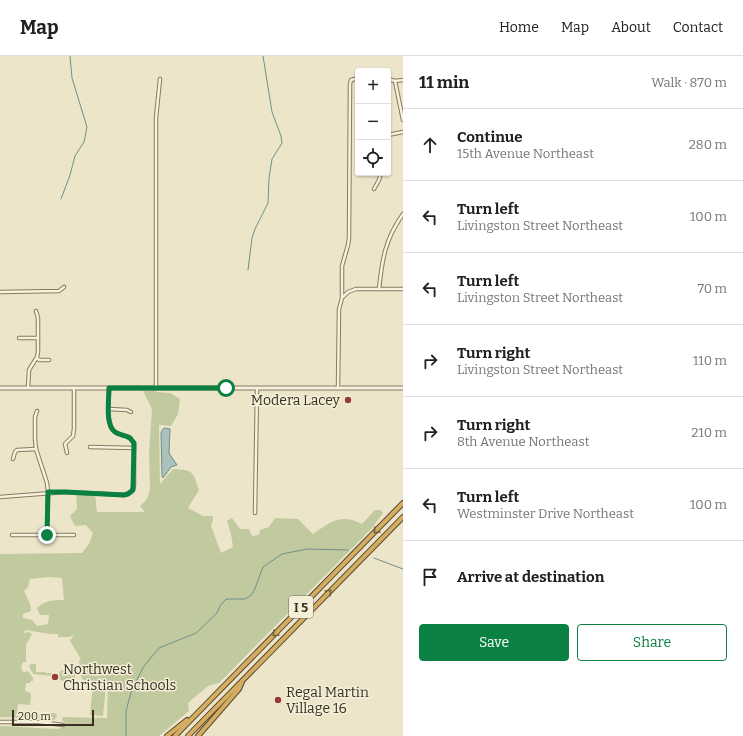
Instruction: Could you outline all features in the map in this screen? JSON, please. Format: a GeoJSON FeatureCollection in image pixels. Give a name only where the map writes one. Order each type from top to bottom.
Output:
{"type":"FeatureCollection","features":[{"type":"Feature","properties":{"kind":"highway","name":"I 5"},"geometry":{"type":"LineString","coordinates":[[175,736],[403,503]]}},
{"type":"Feature","properties":{"kind":"highway","name":"I 5"},"geometry":{"type":"LineString","coordinates":[[188,736],[403,517]]}},
{"type":"Feature","properties":{"kind":"highway"},"geometry":{"type":"LineString","coordinates":[[198,736],[239,689],[243,680]]}},
{"type":"Feature","properties":{"kind":"highway"},"geometry":{"type":"LineString","coordinates":[[167,736],[199,712]]}},
{"type":"Feature","properties":{"kind":"street"},"geometry":{"type":"LineString","coordinates":[[338,389],[339,309],[342,298],[342,266],[349,238],[350,82],[352,79],[355,78]]}},
{"type":"Feature","properties":{"kind":"street"},"geometry":{"type":"LineString","coordinates":[[156,388],[156,118],[160,79]]}},
{"type":"Feature","properties":{"kind":"street"},"geometry":{"type":"LineString","coordinates":[[391,80],[395,82],[403,80]]}},
{"type":"Feature","properties":{"kind":"street"},"geometry":{"type":"LineString","coordinates":[[395,82],[403,120]]}},
{"type":"Feature","properties":{"kind":"street"},"geometry":{"type":"LineString","coordinates":[[391,134],[403,132]]}},
{"type":"Feature","properties":{"kind":"street"},"geometry":{"type":"LineString","coordinates":[[374,189],[380,176]]}},
{"type":"Feature","properties":{"kind":"street"},"geometry":{"type":"LineString","coordinates":[[379,289],[385,248],[394,227],[403,214]]}},
{"type":"Feature","properties":{"kind":"street"},"geometry":{"type":"LineString","coordinates":[[0,292],[59,292],[64,287]]}},
{"type":"Feature","properties":{"kind":"street"},"geometry":{"type":"LineString","coordinates":[[342,298],[348,292],[355,289],[403,289]]}},
{"type":"Feature","properties":{"kind":"street"},"geometry":{"type":"LineString","coordinates":[[28,388],[29,370],[37,358],[38,352],[38,318],[36,311]]}},
{"type":"Feature","properties":{"kind":"street"},"geometry":{"type":"LineString","coordinates":[[19,338],[38,338]]}},
{"type":"Feature","properties":{"kind":"street"},"geometry":{"type":"LineString","coordinates":[[37,358],[39,360],[49,360]]}},
{"type":"Feature","properties":{"kind":"street"},"geometry":{"type":"LineString","coordinates":[[0,388],[403,388]]}},
{"type":"Feature","properties":{"kind":"street"},"geometry":{"type":"LineString","coordinates":[[67,453],[65,444],[72,436],[74,429],[74,388]]}},
{"type":"Feature","properties":{"kind":"street"},"geometry":{"type":"LineString","coordinates":[[0,497],[48,492],[124,495],[131,492],[134,486],[134,443],[130,438],[118,434],[111,428],[109,420],[109,388]]}},
{"type":"Feature","properties":{"kind":"street"},"geometry":{"type":"LineString","coordinates":[[255,513],[257,389]]}},
{"type":"Feature","properties":{"kind":"street"},"geometry":{"type":"LineString","coordinates":[[109,409],[127,410],[131,412]]}},
{"type":"Feature","properties":{"kind":"street"},"geometry":{"type":"LineString","coordinates":[[37,411],[35,417],[36,449],[46,478],[48,492],[47,535]]}},
{"type":"Feature","properties":{"kind":"street"},"geometry":{"type":"LineString","coordinates":[[90,447],[134,448]]}},
{"type":"Feature","properties":{"kind":"street"},"geometry":{"type":"LineString","coordinates":[[13,459],[17,450],[36,449]]}},
{"type":"Feature","properties":{"kind":"street"},"geometry":{"type":"LineString","coordinates":[[12,535],[74,535]]}},
{"type":"Feature","properties":{"kind":"street"},"geometry":{"type":"LineString","coordinates":[[0,722],[39,722],[63,725]]}},
{"type":"Feature","properties":{"kind":"green space"},"geometry":{"type":"Polygon","coordinates":[[[154,390],[157,392],[170,393],[180,399],[178,414],[171,426],[159,425],[160,484],[173,469],[185,470],[193,475],[199,490],[188,508],[203,516],[213,516],[211,526],[221,553],[233,547],[227,521],[232,518],[240,529],[249,529],[252,536],[259,535],[260,530],[269,527],[275,518],[298,519],[313,534],[336,520],[348,519],[362,524],[375,510],[381,510],[383,513],[371,529],[219,683],[208,686],[188,703],[189,711],[159,736],[0,736],[0,726],[58,729],[67,725],[62,720],[63,717],[107,718],[108,684],[83,680],[80,674],[79,661],[81,659],[70,641],[74,635],[69,637],[58,637],[58,634],[25,630],[24,633],[29,632],[32,634],[26,645],[26,662],[23,662],[21,667],[23,672],[28,671],[33,678],[33,681],[26,683],[25,691],[29,692],[31,695],[30,705],[18,704],[17,713],[54,713],[57,715],[54,720],[0,717],[0,554],[82,553],[89,544],[93,533],[86,525],[75,526],[70,516],[77,509],[76,492],[95,494],[97,512],[145,512],[140,506],[147,499],[150,489],[149,453],[152,409],[143,391],[154,390]],[[49,577],[30,579],[28,587],[24,591],[30,604],[31,611],[23,614],[23,618],[32,620],[37,626],[48,624],[49,615],[40,615],[37,608],[43,603],[49,601],[64,600],[62,578],[49,577]]]}},
{"type":"Feature","properties":{"kind":"green space"},"geometry":{"type":"Polygon","coordinates":[[[31,664],[36,664],[36,672],[54,673],[56,675],[60,674],[59,672],[65,669],[67,674],[73,671],[76,672],[75,678],[65,682],[52,676],[33,674],[29,666],[31,664]]]}},
{"type":"Feature","properties":{"kind":"green space"},"geometry":{"type":"Polygon","coordinates":[[[93,685],[106,686],[103,716],[90,715],[93,685]]]}},
{"type":"Feature","properties":{"kind":"water"},"geometry":{"type":"Polygon","coordinates":[[[164,428],[170,429],[169,453],[177,465],[171,467],[163,478],[161,432],[164,428]]]}},
{"type":"Feature","properties":{"kind":"waterway"},"geometry":{"type":"LineString","coordinates":[[61,199],[75,156],[84,142],[87,127],[72,78],[70,56]]}},
{"type":"Feature","properties":{"kind":"waterway"},"geometry":{"type":"LineString","coordinates":[[248,270],[252,238],[268,203],[269,178],[272,159],[282,143],[272,112],[263,56]]}},
{"type":"Feature","properties":{"kind":"waterway"},"geometry":{"type":"LineString","coordinates":[[126,736],[126,711],[132,689],[144,666],[159,648],[196,633],[217,613],[225,600],[245,599],[250,596],[254,591],[263,567],[282,554],[307,549],[348,550]]}},
{"type":"Feature","properties":{"kind":"waterway"},"geometry":{"type":"LineString","coordinates":[[374,558],[403,569]]}},
{"type":"Feature","properties":{"kind":"place","name":"Modera Lacey"},"geometry":{"type":"Point","coordinates":[348,400]}},
{"type":"Feature","properties":{"kind":"place","name":"Northwest Christian Schools"},"geometry":{"type":"Point","coordinates":[55,677]}},
{"type":"Feature","properties":{"kind":"place","name":"Regal Martin Village 16"},"geometry":{"type":"Point","coordinates":[278,700]}},
{"type":"Feature","properties":{"kind":"route"},"geometry":{"type":"LineString","coordinates":[[47,535],[48,492],[124,495],[133,490],[134,443],[130,438],[114,432],[111,428],[109,420],[109,388],[226,388]]}}]}
